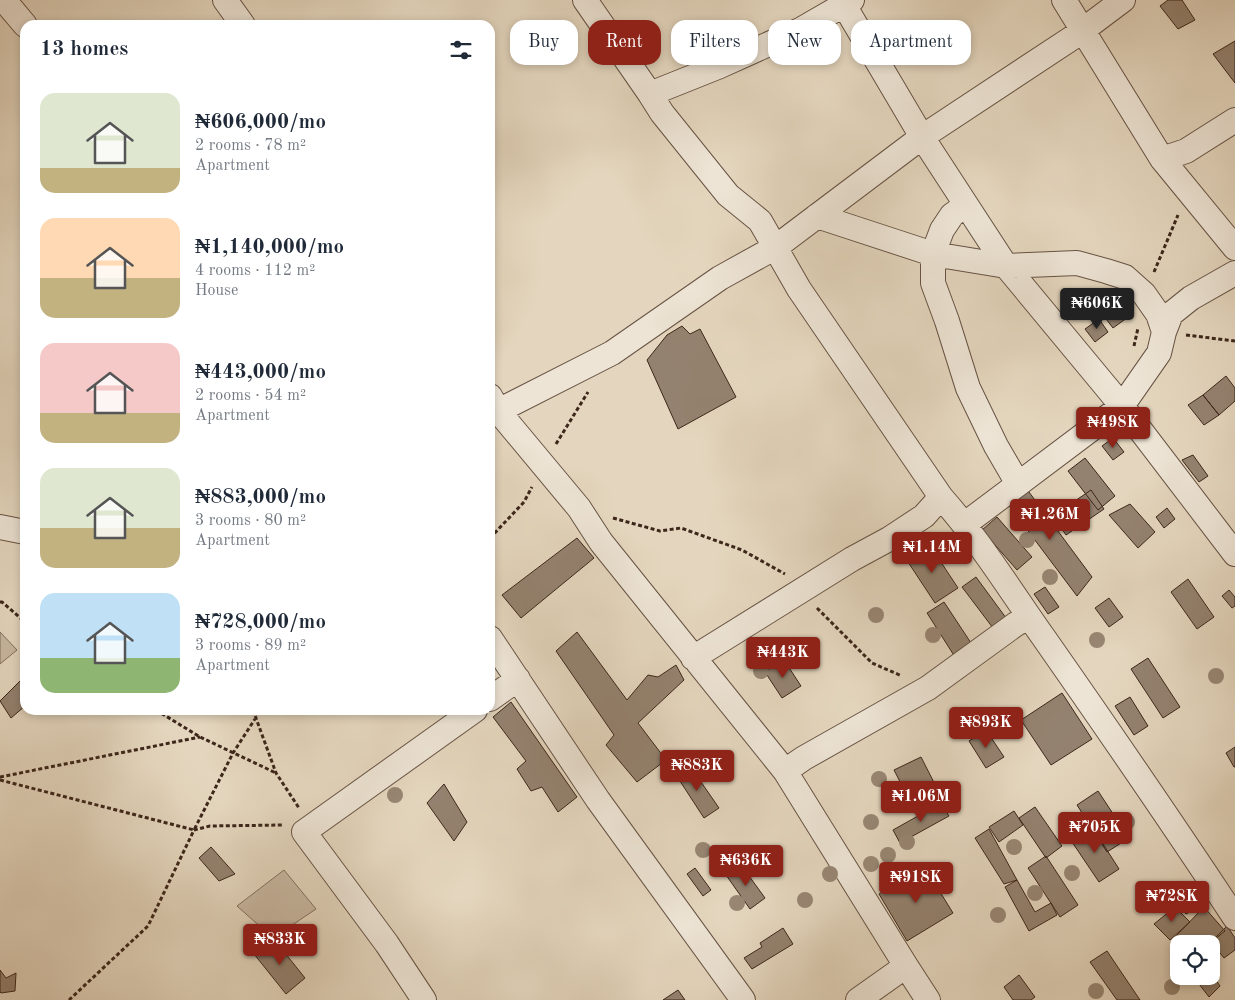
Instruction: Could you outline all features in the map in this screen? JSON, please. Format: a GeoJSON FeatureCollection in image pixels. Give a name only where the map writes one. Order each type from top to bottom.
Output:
{"type":"FeatureCollection","features":[{"type":"Feature","properties":{"kind":"street"},"geometry":{"type":"LineString","coordinates":[[4,0],[21,20]]}},
{"type":"Feature","properties":{"kind":"street"},"geometry":{"type":"LineString","coordinates":[[224,0],[239,20]]}},
{"type":"Feature","properties":{"kind":"street"},"geometry":{"type":"LineString","coordinates":[[585,0],[662,113],[728,195],[760,221],[798,289],[941,497],[965,524],[1139,773],[1235,918]]}},
{"type":"Feature","properties":{"kind":"street"},"geometry":{"type":"LineString","coordinates":[[1064,0],[1162,159],[1235,248]]}},
{"type":"Feature","properties":{"kind":"street"},"geometry":{"type":"LineString","coordinates":[[495,407],[612,353],[720,278],[776,247],[922,136],[1084,30],[1123,0]]}},
{"type":"Feature","properties":{"kind":"street"},"geometry":{"type":"LineString","coordinates":[[650,94],[720,66],[802,29],[846,2],[922,136],[1006,266],[1122,406],[1235,554]]}},
{"type":"Feature","properties":{"kind":"street"},"geometry":{"type":"LineString","coordinates":[[1162,159],[1186,151],[1235,120]]}},
{"type":"Feature","properties":{"kind":"street"},"geometry":{"type":"LineString","coordinates":[[966,205],[952,214],[942,230],[933,254],[933,283],[968,388],[996,446],[1018,484]]}},
{"type":"Feature","properties":{"kind":"street"},"geometry":{"type":"LineString","coordinates":[[817,216],[933,254],[1006,266],[1077,263],[1125,277],[1144,294],[1158,314],[1164,332]]}},
{"type":"Feature","properties":{"kind":"street"},"geometry":{"type":"LineString","coordinates":[[965,524],[1122,406],[1159,353],[1171,314],[1191,298],[1235,274]]}},
{"type":"Feature","properties":{"kind":"street"},"geometry":{"type":"LineString","coordinates":[[495,410],[579,508],[601,542],[785,771],[928,1000]]}},
{"type":"Feature","properties":{"kind":"street"},"geometry":{"type":"LineString","coordinates":[[693,658],[852,559],[890,539],[924,516],[941,497]]}},
{"type":"Feature","properties":{"kind":"street"},"geometry":{"type":"LineString","coordinates":[[0,527],[20,531]]}},
{"type":"Feature","properties":{"kind":"street"},"geometry":{"type":"LineString","coordinates":[[785,771],[804,758],[928,688],[1016,624],[1029,617]]}},
{"type":"Feature","properties":{"kind":"street"},"geometry":{"type":"LineString","coordinates":[[495,645],[598,800],[743,1000]]}},
{"type":"Feature","properties":{"kind":"street"},"geometry":{"type":"LineString","coordinates":[[495,695],[518,679]]}},
{"type":"Feature","properties":{"kind":"street"},"geometry":{"type":"LineString","coordinates":[[424,1000],[386,944],[304,832],[468,715]]}},
{"type":"Feature","properties":{"kind":"street"},"geometry":{"type":"LineString","coordinates":[[858,1000],[906,966]]}},
{"type":"Feature","properties":{"kind":"path"},"geometry":{"type":"LineString","coordinates":[[1164,332],[1235,341]]}},
{"type":"Feature","properties":{"kind":"path"},"geometry":{"type":"LineString","coordinates":[[579,508],[660,531],[681,528],[742,550],[808,587],[816,606],[872,663],[928,688]]}},
{"type":"Feature","properties":{"kind":"path"},"geometry":{"type":"LineString","coordinates":[[0,602],[20,618]]}},
{"type":"Feature","properties":{"kind":"path"},"geometry":{"type":"LineString","coordinates":[[164,715],[200,737],[276,773]]}},
{"type":"Feature","properties":{"kind":"path"},"geometry":{"type":"LineString","coordinates":[[254,715],[276,773],[312,827]]}},
{"type":"Feature","properties":{"kind":"path"},"geometry":{"type":"LineString","coordinates":[[69,1000],[148,926],[233,753],[255,718]]}},
{"type":"Feature","properties":{"kind":"path"},"geometry":{"type":"LineString","coordinates":[[0,778],[200,737]]}},
{"type":"Feature","properties":{"kind":"path"},"geometry":{"type":"LineString","coordinates":[[0,778],[194,830],[210,826],[284,825]]}},
{"type":"Feature","properties":{"kind":"shaded area"},"geometry":{"type":"Polygon","coordinates":[[[0,632],[17,650],[0,664],[0,632]]]}},
{"type":"Feature","properties":{"kind":"shaded area"},"geometry":{"type":"Polygon","coordinates":[[[284,870],[316,909],[273,938],[237,906],[284,870]]]}},
{"type":"Feature","properties":{"kind":"building"},"geometry":{"type":"Polygon","coordinates":[[[1168,0],[1182,0],[1195,20],[1178,29],[1160,6],[1168,0]]]}},
{"type":"Feature","properties":{"kind":"building"},"geometry":{"type":"Polygon","coordinates":[[[1235,41],[1235,83],[1213,54],[1235,41]]]}},
{"type":"Feature","properties":{"kind":"building"},"geometry":{"type":"Polygon","coordinates":[[[1113,292],[1131,315],[1113,328],[1096,306],[1113,292]]]}},
{"type":"Feature","properties":{"kind":"building"},"geometry":{"type":"Polygon","coordinates":[[[1099,319],[1108,332],[1095,342],[1085,329],[1099,319]]]}},
{"type":"Feature","properties":{"kind":"building"},"geometry":{"type":"Polygon","coordinates":[[[682,326],[690,334],[700,329],[736,397],[678,429],[647,360],[667,335],[682,326]]]}},
{"type":"Feature","properties":{"kind":"building"},"geometry":{"type":"Polygon","coordinates":[[[1226,376],[1235,388],[1235,401],[1219,415],[1203,395],[1226,376]]]}},
{"type":"Feature","properties":{"kind":"building"},"geometry":{"type":"Polygon","coordinates":[[[1203,395],[1219,415],[1204,425],[1188,405],[1203,395]]]}},
{"type":"Feature","properties":{"kind":"building"},"geometry":{"type":"Polygon","coordinates":[[[1113,438],[1124,452],[1113,460],[1102,446],[1113,438]]]}},
{"type":"Feature","properties":{"kind":"building"},"geometry":{"type":"Polygon","coordinates":[[[1193,455],[1208,476],[1199,482],[1182,460],[1193,455]]]}},
{"type":"Feature","properties":{"kind":"building"},"geometry":{"type":"Polygon","coordinates":[[[1085,458],[1115,496],[1098,510],[1068,471],[1085,458]]]}},
{"type":"Feature","properties":{"kind":"building"},"geometry":{"type":"Polygon","coordinates":[[[1026,488],[1092,577],[1077,596],[1007,503],[1026,488]]]}},
{"type":"Feature","properties":{"kind":"building"},"geometry":{"type":"Polygon","coordinates":[[[1091,490],[1104,509],[1066,535],[1053,516],[1091,490]]]}},
{"type":"Feature","properties":{"kind":"building"},"geometry":{"type":"Polygon","coordinates":[[[1130,504],[1155,532],[1138,548],[1109,515],[1130,504]]]}},
{"type":"Feature","properties":{"kind":"building"},"geometry":{"type":"Polygon","coordinates":[[[1167,508],[1175,519],[1164,528],[1156,517],[1167,508]]]}},
{"type":"Feature","properties":{"kind":"building"},"geometry":{"type":"Polygon","coordinates":[[[997,517],[1032,557],[1017,570],[982,530],[997,517]]]}},
{"type":"Feature","properties":{"kind":"building"},"geometry":{"type":"Polygon","coordinates":[[[577,538],[594,558],[521,618],[502,595],[577,538]]]}},
{"type":"Feature","properties":{"kind":"building"},"geometry":{"type":"Polygon","coordinates":[[[929,544],[958,588],[935,603],[906,559],[929,544]]]}},
{"type":"Feature","properties":{"kind":"building"},"geometry":{"type":"Polygon","coordinates":[[[976,577],[1009,622],[996,632],[962,587],[976,577]]]}},
{"type":"Feature","properties":{"kind":"building"},"geometry":{"type":"Polygon","coordinates":[[[1188,579],[1214,617],[1197,629],[1171,592],[1188,579]]]}},
{"type":"Feature","properties":{"kind":"building"},"geometry":{"type":"Polygon","coordinates":[[[1045,587],[1059,607],[1048,614],[1034,594],[1045,587]]]}},
{"type":"Feature","properties":{"kind":"building"},"geometry":{"type":"Polygon","coordinates":[[[1229,590],[1235,597],[1235,606],[1232,608],[1222,596],[1229,590]]]}},
{"type":"Feature","properties":{"kind":"building"},"geometry":{"type":"Polygon","coordinates":[[[1109,598],[1123,617],[1109,627],[1095,608],[1109,598]]]}},
{"type":"Feature","properties":{"kind":"building"},"geometry":{"type":"Polygon","coordinates":[[[944,602],[973,646],[955,657],[927,613],[944,602]]]}},
{"type":"Feature","properties":{"kind":"building"},"geometry":{"type":"Polygon","coordinates":[[[577,632],[627,700],[648,675],[658,677],[676,665],[684,680],[638,723],[666,760],[637,782],[606,745],[614,735],[556,651],[577,632]]]}},
{"type":"Feature","properties":{"kind":"building"},"geometry":{"type":"Polygon","coordinates":[[[1148,658],[1180,707],[1163,718],[1131,669],[1148,658]]]}},
{"type":"Feature","properties":{"kind":"building"},"geometry":{"type":"Polygon","coordinates":[[[784,660],[801,686],[782,698],[765,672],[784,660]]]}},
{"type":"Feature","properties":{"kind":"building"},"geometry":{"type":"Polygon","coordinates":[[[20,681],[20,710],[11,718],[0,701],[20,681]]]}},
{"type":"Feature","properties":{"kind":"building"},"geometry":{"type":"Polygon","coordinates":[[[1062,693],[1092,739],[1051,765],[1021,720],[1062,693]]]}},
{"type":"Feature","properties":{"kind":"building"},"geometry":{"type":"Polygon","coordinates":[[[1130,697],[1148,726],[1134,735],[1115,706],[1130,697]]]}},
{"type":"Feature","properties":{"kind":"building"},"geometry":{"type":"Polygon","coordinates":[[[511,702],[577,797],[558,812],[542,787],[531,791],[517,769],[526,761],[493,717],[511,702]]]}},
{"type":"Feature","properties":{"kind":"building"},"geometry":{"type":"Polygon","coordinates":[[[986,730],[1004,757],[986,768],[969,741],[986,730]]]}},
{"type":"Feature","properties":{"kind":"building"},"geometry":{"type":"Polygon","coordinates":[[[1235,747],[1235,767],[1234,767],[1226,753],[1235,747]]]}},
{"type":"Feature","properties":{"kind":"building"},"geometry":{"type":"Polygon","coordinates":[[[921,757],[944,802],[917,815],[894,770],[921,757]]]}},
{"type":"Feature","properties":{"kind":"building"},"geometry":{"type":"Polygon","coordinates":[[[690,766],[719,808],[704,818],[676,775],[690,766]]]}},
{"type":"Feature","properties":{"kind":"building"},"geometry":{"type":"Polygon","coordinates":[[[444,784],[467,822],[454,841],[427,803],[444,784]]]}},
{"type":"Feature","properties":{"kind":"building"},"geometry":{"type":"Polygon","coordinates":[[[1098,791],[1129,838],[1107,852],[1077,805],[1098,791]]]}},
{"type":"Feature","properties":{"kind":"building"},"geometry":{"type":"Polygon","coordinates":[[[941,803],[949,816],[900,843],[893,830],[941,803]]]}},
{"type":"Feature","properties":{"kind":"building"},"geometry":{"type":"Polygon","coordinates":[[[1035,807],[1062,846],[1046,858],[1019,818],[1035,807]]]}},
{"type":"Feature","properties":{"kind":"building"},"geometry":{"type":"Polygon","coordinates":[[[1014,811],[1023,825],[999,842],[989,827],[1014,811]]]}},
{"type":"Feature","properties":{"kind":"building"},"geometry":{"type":"Polygon","coordinates":[[[1091,825],[1119,869],[1099,882],[1070,839],[1091,825]]]}},
{"type":"Feature","properties":{"kind":"building"},"geometry":{"type":"Polygon","coordinates":[[[989,829],[1017,880],[1004,884],[975,838],[989,829]]]}},
{"type":"Feature","properties":{"kind":"building"},"geometry":{"type":"Polygon","coordinates":[[[211,847],[235,874],[219,881],[199,858],[211,847]]]}},
{"type":"Feature","properties":{"kind":"building"},"geometry":{"type":"Polygon","coordinates":[[[1046,856],[1078,905],[1060,917],[1028,868],[1046,856]]]}},
{"type":"Feature","properties":{"kind":"building"},"geometry":{"type":"Polygon","coordinates":[[[741,865],[765,898],[750,909],[726,875],[741,865]]]}},
{"type":"Feature","properties":{"kind":"building"},"geometry":{"type":"Polygon","coordinates":[[[924,866],[953,913],[907,941],[879,894],[924,866]]]}},
{"type":"Feature","properties":{"kind":"building"},"geometry":{"type":"Polygon","coordinates":[[[695,868],[711,890],[703,896],[687,874],[695,868]]]}},
{"type":"Feature","properties":{"kind":"building"},"geometry":{"type":"Polygon","coordinates":[[[1017,880],[1035,912],[1051,903],[1057,915],[1029,931],[1005,887],[1017,880]]]}},
{"type":"Feature","properties":{"kind":"building"},"geometry":{"type":"Polygon","coordinates":[[[1188,890],[1201,906],[1186,914],[1173,902],[1188,890]]]}},
{"type":"Feature","properties":{"kind":"building"},"geometry":{"type":"Polygon","coordinates":[[[1175,907],[1190,922],[1176,935],[1170,935],[1170,940],[1154,924],[1175,907]]]}},
{"type":"Feature","properties":{"kind":"building"},"geometry":{"type":"Polygon","coordinates":[[[1204,907],[1225,931],[1220,935],[1177,935],[1204,907]]]}},
{"type":"Feature","properties":{"kind":"building"},"geometry":{"type":"Polygon","coordinates":[[[1227,926],[1235,938],[1235,950],[1224,958],[1220,953],[1220,935],[1218,935],[1227,926]]]}},
{"type":"Feature","properties":{"kind":"building"},"geometry":{"type":"Polygon","coordinates":[[[783,928],[793,944],[752,969],[744,958],[762,947],[760,943],[783,928]]]}},
{"type":"Feature","properties":{"kind":"building"},"geometry":{"type":"Polygon","coordinates":[[[273,938],[305,978],[286,994],[254,954],[273,938]]]}},
{"type":"Feature","properties":{"kind":"building"},"geometry":{"type":"Polygon","coordinates":[[[1107,951],[1140,1000],[1117,1000],[1090,962],[1107,951]]]}},
{"type":"Feature","properties":{"kind":"building"},"geometry":{"type":"Polygon","coordinates":[[[0,970],[6,978],[16,973],[15,991],[0,992],[0,970]]]}},
{"type":"Feature","properties":{"kind":"building"},"geometry":{"type":"Polygon","coordinates":[[[1019,975],[1035,997],[1031,1000],[1013,1000],[1004,987],[1019,975]]]}},
{"type":"Feature","properties":{"kind":"building"},"geometry":{"type":"Polygon","coordinates":[[[1200,985],[1219,985],[1220,986],[1209,997],[1200,985]]]}},
{"type":"Feature","properties":{"kind":"building"},"geometry":{"type":"Polygon","coordinates":[[[678,990],[685,1000],[663,1000],[678,990]]]}}]}
